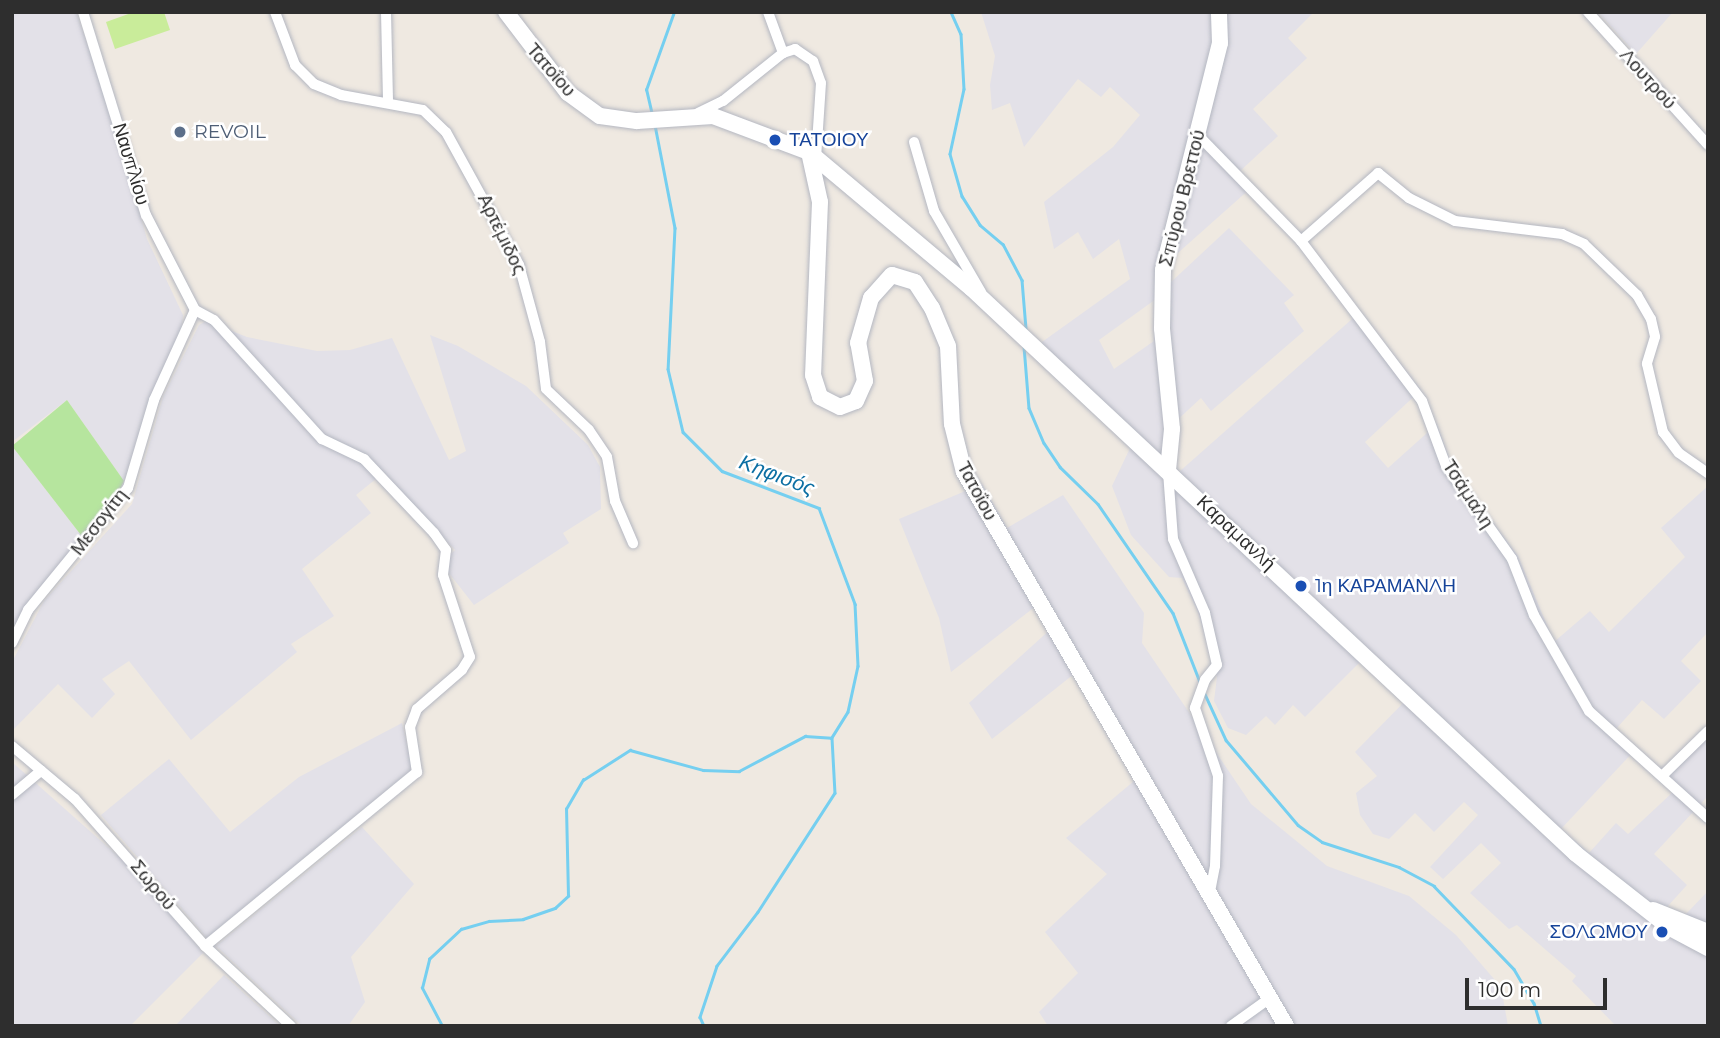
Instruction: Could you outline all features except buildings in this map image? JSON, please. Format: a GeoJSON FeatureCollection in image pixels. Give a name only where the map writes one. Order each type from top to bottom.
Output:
{"type":"FeatureCollection","features":[{"type":"Feature","properties":{"kind":"street","name":"Ναυπλίου"},"geometry":{"type":"LineString","coordinates":[[83,12],[146,215],[195,310]]}},
{"type":"Feature","properties":{"kind":"street","name":"Αρτέμιδος"},"geometry":{"type":"LineString","coordinates":[[275,12],[288,51],[304,76],[326,90],[388,102],[430,115],[468,164],[511,246],[528,292],[546,389],[589,430],[607,457],[615,501],[633,543]]}},
{"type":"Feature","properties":{"kind":"street"},"geometry":{"type":"LineString","coordinates":[[386,12],[388,102]]}},
{"type":"Feature","properties":{"kind":"street","name":"Τατοΐου"},"geometry":{"type":"LineString","coordinates":[[506,12],[577,101],[600,116],[637,121],[697,114],[758,129],[815,157]]}},
{"type":"Feature","properties":{"kind":"street"},"geometry":{"type":"LineString","coordinates":[[768,12],[783,52]]}},
{"type":"Feature","properties":{"kind":"street","name":"Σπύρου Βρεττού"},"geometry":{"type":"LineString","coordinates":[[1168,470],[1172,429],[1161,328],[1163,270],[1199,136],[1220,43],[1219,12]]}},
{"type":"Feature","properties":{"kind":"street","name":"Λουτρού"},"geometry":{"type":"LineString","coordinates":[[1588,12],[1708,145]]}},
{"type":"Feature","properties":{"kind":"street"},"geometry":{"type":"LineString","coordinates":[[697,114],[723,101],[783,52],[803,52],[818,70],[815,157]]}},
{"type":"Feature","properties":{"kind":"street","name":"Τσάμαλη"},"geometry":{"type":"LineString","coordinates":[[1199,136],[1301,241],[1428,409],[1446,466],[1512,559],[1534,615],[1589,711],[1708,818]]}},
{"type":"Feature","properties":{"kind":"street"},"geometry":{"type":"LineString","coordinates":[[914,142],[934,211],[987,303]]}},
{"type":"Feature","properties":{"kind":"street","name":"Τατοΐου"},"geometry":{"type":"LineString","coordinates":[[815,157],[822,192],[819,211]]}},
{"type":"Feature","properties":{"kind":"street","name":"Τατοΐου"},"geometry":{"type":"LineString","coordinates":[[815,157],[819,190],[819,320],[813,375],[820,397],[840,407],[856,401],[865,381],[858,343],[871,299],[891,275],[915,282],[932,308],[948,346],[958,459],[1286,1026]]}},
{"type":"Feature","properties":{"kind":"street","name":"Καραμανλή"},"geometry":{"type":"LineString","coordinates":[[815,157],[987,303],[1576,854],[1670,928],[1708,948]]}},
{"type":"Feature","properties":{"kind":"street"},"geometry":{"type":"LineString","coordinates":[[1301,241],[1378,173],[1409,198],[1455,221],[1562,234],[1584,244],[1637,295],[1651,319],[1655,337],[1647,364],[1662,432],[1679,453],[1708,473]]}},
{"type":"Feature","properties":{"kind":"street"},"geometry":{"type":"LineString","coordinates":[[822,192],[837,183],[853,187]]}},
{"type":"Feature","properties":{"kind":"street","name":"Μεσογίτη"},"geometry":{"type":"LineString","coordinates":[[12,643],[28,610],[128,488],[154,400],[195,310]]}},
{"type":"Feature","properties":{"kind":"street"},"geometry":{"type":"LineString","coordinates":[[195,310],[214,320],[314,432],[363,459],[434,533],[446,550],[443,575],[470,657],[462,670],[417,709],[410,727],[417,772],[205,946]]}},
{"type":"Feature","properties":{"kind":"street"},"geometry":{"type":"LineString","coordinates":[[1168,470],[1173,540],[1205,613],[1217,665],[1205,680],[1195,708],[1218,776],[1210,892]]}},
{"type":"Feature","properties":{"kind":"street"},"geometry":{"type":"LineString","coordinates":[[1662,776],[1708,731]]}},
{"type":"Feature","properties":{"kind":"street","name":"Σωρού"},"geometry":{"type":"LineString","coordinates":[[12,746],[129,857],[205,946],[291,1026]]}},
{"type":"Feature","properties":{"kind":"street"},"geometry":{"type":"LineString","coordinates":[[12,795],[41,771]]}},
{"type":"Feature","properties":{"kind":"street","name":"Καραμανλή"},"geometry":{"type":"LineString","coordinates":[[1647,908],[1706,930]]}},
{"type":"Feature","properties":{"kind":"street"},"geometry":{"type":"LineString","coordinates":[[1231,1026],[1270,998]]}},
{"type":"Feature","properties":{"kind":"shaded area"},"geometry":{"type":"Polygon","coordinates":[[[12,12],[76,12],[109,107],[147,239],[183,315],[181,332],[152,393],[124,481],[67,400],[12,442],[12,12]]]}},
{"type":"Feature","properties":{"kind":"shaded area"},"geometry":{"type":"Polygon","coordinates":[[[981,12],[1314,12],[1288,38],[1307,58],[1253,109],[1278,136],[1239,172],[1252,187],[1170,260],[1170,283],[1229,228],[1294,295],[1284,303],[1304,331],[1211,411],[1201,398],[1174,423],[1172,465],[1179,472],[1360,312],[1421,390],[1365,442],[1388,468],[1437,424],[1453,469],[1518,556],[1554,642],[1590,611],[1609,632],[1685,557],[1661,528],[1708,486],[1708,632],[1681,661],[1701,681],[1664,719],[1642,700],[1615,730],[1635,750],[1561,829],[1589,853],[1616,823],[1628,834],[1674,791],[1658,776],[1708,725],[1708,796],[1654,854],[1687,885],[1667,907],[1685,915],[1708,891],[1708,1026],[1616,1026],[1572,981],[1576,976],[1517,925],[1509,929],[1470,893],[1501,863],[1481,843],[1443,879],[1430,867],[1478,815],[1464,802],[1434,832],[1415,813],[1389,839],[1373,834],[1360,815],[1356,793],[1377,776],[1355,752],[1413,693],[1369,653],[1305,717],[1293,705],[1275,725],[1266,716],[1246,735],[1228,728],[1214,701],[1217,677],[1198,612],[1182,578],[1169,577],[1131,535],[1112,486],[1131,446],[1033,354],[1042,342],[1130,279],[1119,239],[1093,259],[1078,232],[1054,249],[1044,202],[1113,147],[1140,115],[1110,87],[1101,97],[1078,79],[1024,147],[1010,103],[992,110],[990,85],[995,56],[981,12]],[[1156,299],[1099,340],[1114,369],[1154,341],[1156,299]]]}},
{"type":"Feature","properties":{"kind":"shaded area"},"geometry":{"type":"Polygon","coordinates":[[[1598,12],[1673,12],[1636,54],[1598,12]]]}},
{"type":"Feature","properties":{"kind":"shaded area"},"geometry":{"type":"Polygon","coordinates":[[[206,321],[247,337],[317,351],[350,350],[392,338],[449,460],[466,451],[430,335],[458,346],[526,386],[588,445],[600,467],[601,509],[563,533],[569,543],[474,605],[441,563],[455,550],[382,474],[356,495],[371,513],[302,569],[334,616],[291,644],[297,652],[191,740],[129,661],[102,679],[115,694],[92,718],[58,684],[12,731],[12,662],[44,601],[132,504],[163,397],[199,325],[206,321]]]}},
{"type":"Feature","properties":{"kind":"shaded area"},"geometry":{"type":"Polygon","coordinates":[[[12,446],[84,539],[12,628],[12,446]]]}},
{"type":"Feature","properties":{"kind":"shaded area"},"geometry":{"type":"Polygon","coordinates":[[[982,484],[1007,528],[1063,495],[1144,613],[1142,643],[1251,804],[1327,866],[1409,896],[1456,935],[1501,987],[1508,1026],[1048,1026],[1039,1012],[1078,973],[1045,932],[1107,874],[1066,838],[1140,776],[1074,674],[992,739],[969,703],[1053,627],[1036,606],[951,672],[939,618],[899,519],[982,484]]]}},
{"type":"Feature","properties":{"kind":"shaded area"},"geometry":{"type":"Polygon","coordinates":[[[402,723],[413,771],[207,938],[101,815],[169,759],[230,832],[299,777],[402,723]]]}},
{"type":"Feature","properties":{"kind":"shaded area"},"geometry":{"type":"Polygon","coordinates":[[[12,762],[136,872],[203,953],[130,1026],[12,1026],[12,762]]]}},
{"type":"Feature","properties":{"kind":"shaded area"},"geometry":{"type":"Polygon","coordinates":[[[362,827],[414,884],[351,957],[365,1002],[348,1026],[302,1026],[216,946],[362,827]]]}},
{"type":"Feature","properties":{"kind":"shaded area"},"geometry":{"type":"Polygon","coordinates":[[[224,975],[280,1026],[175,1026],[224,975]]]}},
{"type":"Feature","properties":{"kind":"green space"},"geometry":{"type":"Polygon","coordinates":[[[134,12],[164,12],[170,30],[115,49],[106,22],[134,12]]]}},
{"type":"Feature","properties":{"kind":"green space"},"geometry":{"type":"Polygon","coordinates":[[[67,400],[124,481],[113,504],[84,539],[12,446],[67,400]]]}},
{"type":"Feature","properties":{"kind":"waterway","name":"Κηφισός"},"geometry":{"type":"LineString","coordinates":[[652,115],[646,90],[674,12]]}},
{"type":"Feature","properties":{"kind":"waterway"},"geometry":{"type":"LineString","coordinates":[[951,12],[961,34],[964,89],[950,154],[962,196],[980,225],[1003,244],[1022,280],[1026,329]]}},
{"type":"Feature","properties":{"kind":"waterway","name":"Κηφισός"},"geometry":{"type":"LineString","coordinates":[[655,125],[675,228],[668,369],[683,432],[722,471],[819,508],[855,604],[858,666],[848,712],[832,738],[835,793],[758,912],[717,966],[700,1017],[704,1026]]}},
{"type":"Feature","properties":{"kind":"waterway"},"geometry":{"type":"LineString","coordinates":[[1024,346],[1029,408],[1044,443],[1060,467],[1098,504],[1173,613],[1200,682]]}},
{"type":"Feature","properties":{"kind":"waterway"},"geometry":{"type":"LineString","coordinates":[[1204,692],[1226,740],[1298,825],[1322,842],[1399,867],[1434,886],[1514,969],[1534,1003],[1541,1026]]}},
{"type":"Feature","properties":{"kind":"waterway"},"geometry":{"type":"LineString","coordinates":[[442,1026],[422,988],[429,959],[461,929],[489,921],[523,919],[555,908],[568,896],[566,809],[583,780],[630,750],[703,770],[739,771],[805,736],[831,738]]}},
{"type":"Feature","properties":{"kind":"place","name":"REVOIL"},"geometry":{"type":"Point","coordinates":[180,132]}},
{"type":"Feature","properties":{"kind":"place","name":"ΤΑΤΟΙΟΥ"},"geometry":{"type":"Point","coordinates":[775,140]}},
{"type":"Feature","properties":{"kind":"place","name":"1η ΚΑΡΑΜΑΝΛΗ"},"geometry":{"type":"Point","coordinates":[1301,586]}},
{"type":"Feature","properties":{"kind":"place","name":"ΣΟΛΩΜΟΥ"},"geometry":{"type":"Point","coordinates":[1662,932]}}]}
